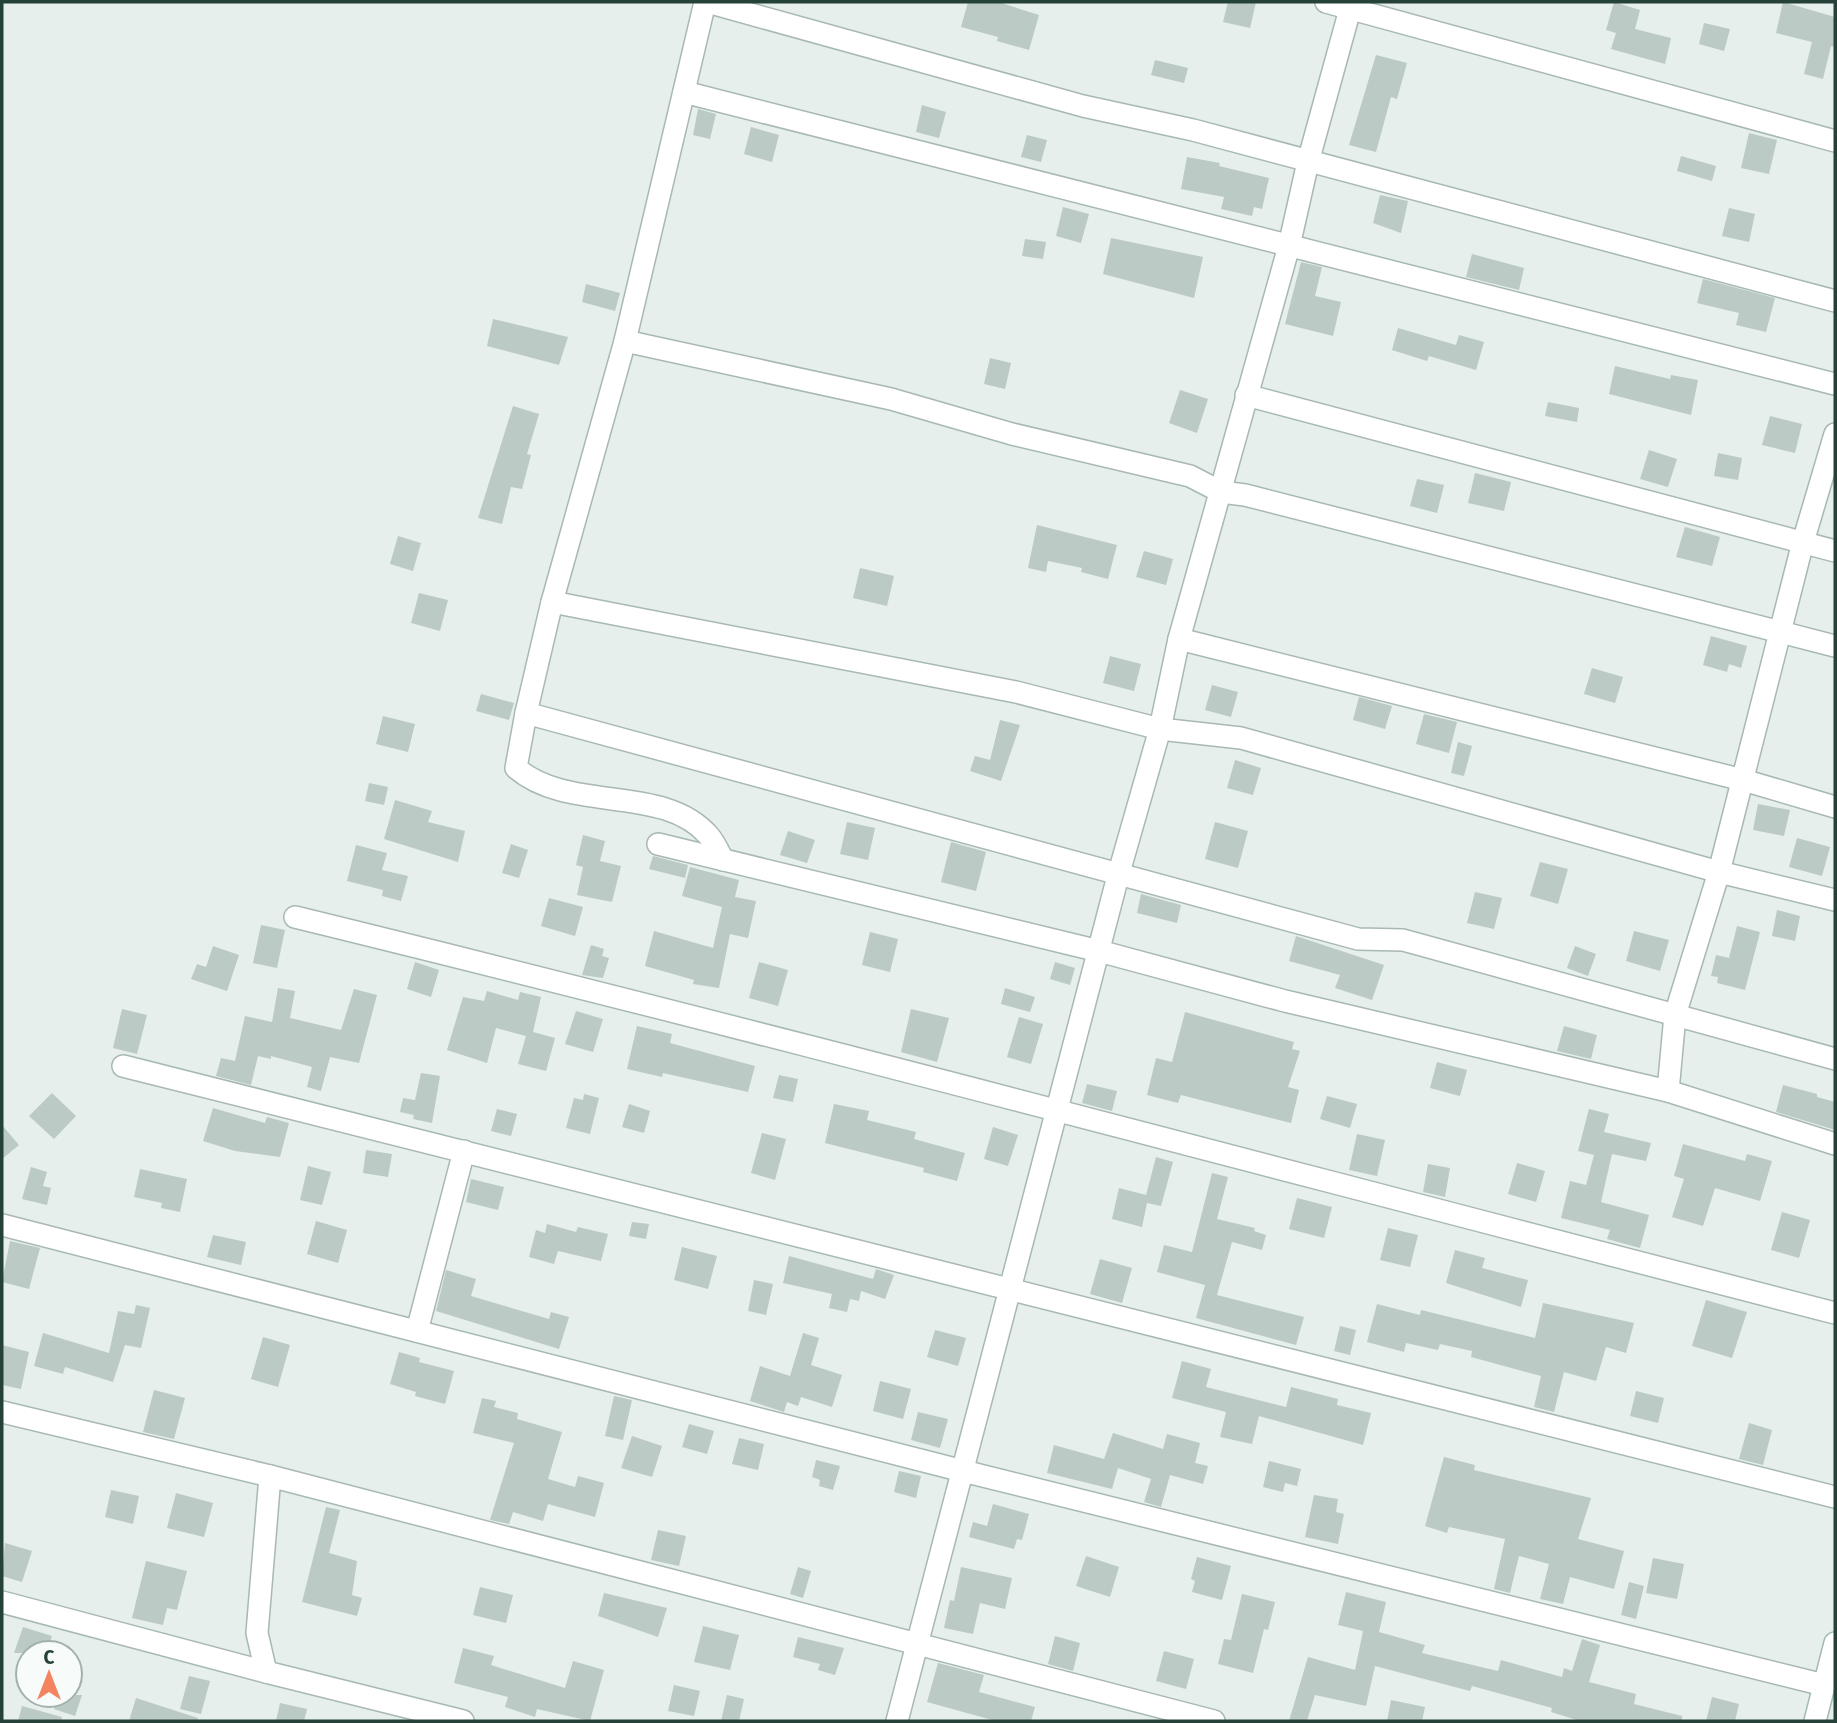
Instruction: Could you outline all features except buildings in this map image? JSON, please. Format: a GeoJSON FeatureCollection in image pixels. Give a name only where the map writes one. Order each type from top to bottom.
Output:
{"type":"FeatureCollection","features":[{"type":"Feature","properties":{"kind":"street"},"geometry":{"type":"LineString","coordinates":[[723,860],[709,836],[675,812],[566,794],[531,781],[516,768],[552,602],[625,341],[706,2],[1083,106],[1193,130],[1835,301]]}},
{"type":"Feature","properties":{"kind":"street"},"geometry":{"type":"LineString","coordinates":[[1326,2],[1351,5],[1835,141]]}},
{"type":"Feature","properties":{"kind":"street"},"geometry":{"type":"LineString","coordinates":[[897,1721],[1118,876],[1160,729],[1179,639],[1289,246],[1308,162],[1351,5]]}},
{"type":"Feature","properties":{"kind":"street"},"geometry":{"type":"LineString","coordinates":[[684,92],[1835,383]]}},
{"type":"Feature","properties":{"kind":"street"},"geometry":{"type":"LineString","coordinates":[[625,341],[891,399],[1012,434],[1190,476],[1221,492],[1259,498],[1835,646]]}},
{"type":"Feature","properties":{"kind":"street"},"geometry":{"type":"LineString","coordinates":[[1246,395],[1835,551]]}},
{"type":"Feature","properties":{"kind":"street"},"geometry":{"type":"LineString","coordinates":[[1668,1091],[1675,1015],[1719,872],[1803,542],[1835,434]]}},
{"type":"Feature","properties":{"kind":"street"},"geometry":{"type":"LineString","coordinates":[[552,602],[1016,692],[1160,729],[1241,738],[1719,872],[1835,900]]}},
{"type":"Feature","properties":{"kind":"street"},"geometry":{"type":"LineString","coordinates":[[1179,639],[1743,780],[1835,807]]}},
{"type":"Feature","properties":{"kind":"street"},"geometry":{"type":"LineString","coordinates":[[526,713],[1118,876],[1358,939],[1403,940],[1835,1059]]}},
{"type":"Feature","properties":{"kind":"street"},"geometry":{"type":"LineString","coordinates":[[658,844],[1099,951],[1285,1001],[1668,1091],[1835,1144]]}},
{"type":"Feature","properties":{"kind":"street"},"geometry":{"type":"LineString","coordinates":[[295,917],[639,1001],[1057,1113],[1835,1313]]}},
{"type":"Feature","properties":{"kind":"street"},"geometry":{"type":"LineString","coordinates":[[123,1066],[1835,1497]]}},
{"type":"Feature","properties":{"kind":"street"},"geometry":{"type":"LineString","coordinates":[[416,1331],[464,1151]]}},
{"type":"Feature","properties":{"kind":"street"},"geometry":{"type":"LineString","coordinates":[[2,1225],[963,1471],[1824,1685]]}},
{"type":"Feature","properties":{"kind":"street"},"geometry":{"type":"LineString","coordinates":[[2,1412],[270,1476],[1214,1721]]}},
{"type":"Feature","properties":{"kind":"street"},"geometry":{"type":"LineString","coordinates":[[266,1672],[257,1633],[270,1476]]}},
{"type":"Feature","properties":{"kind":"street"},"geometry":{"type":"LineString","coordinates":[[2,1602],[463,1721]]}},
{"type":"Feature","properties":{"kind":"street"},"geometry":{"type":"LineString","coordinates":[[1815,1721],[1835,1643]]}}]}
